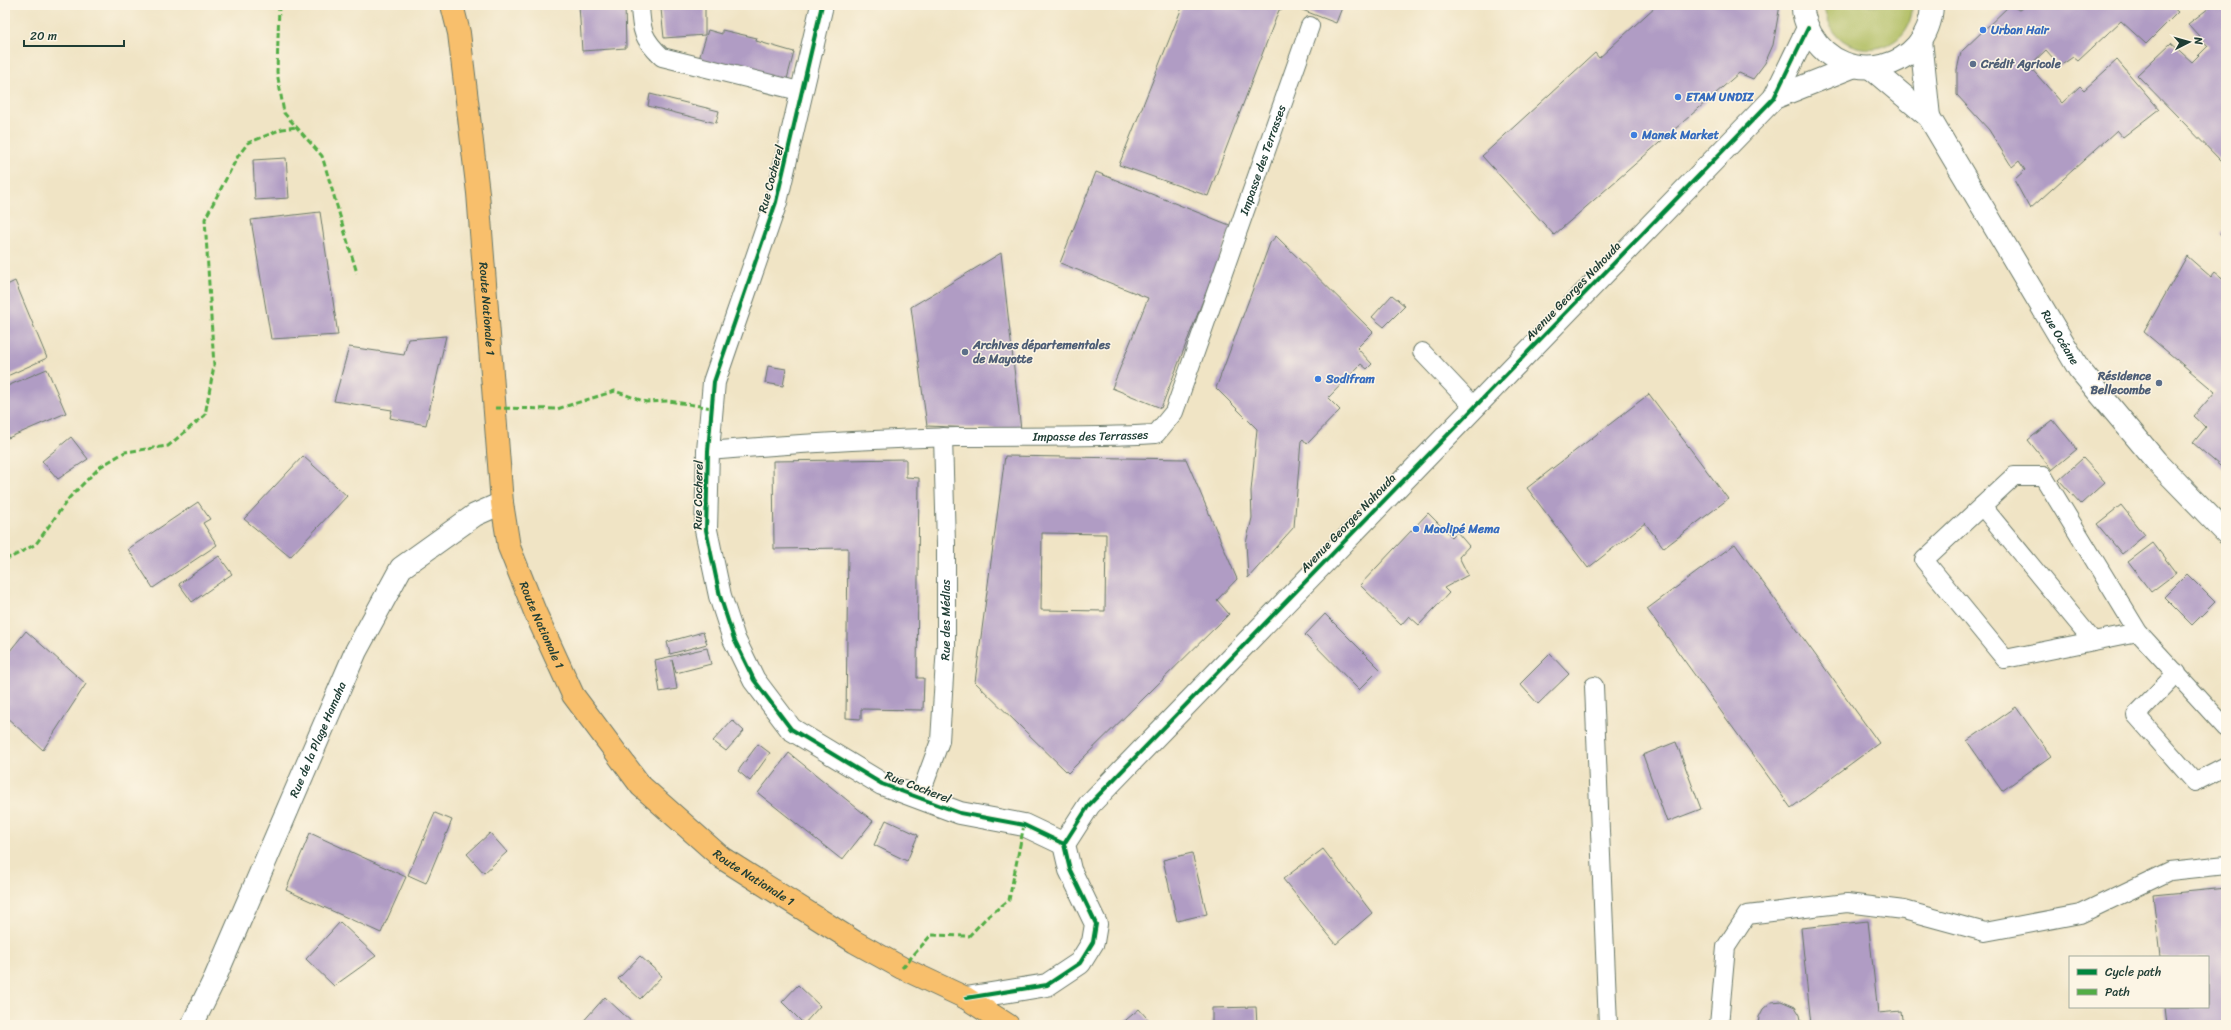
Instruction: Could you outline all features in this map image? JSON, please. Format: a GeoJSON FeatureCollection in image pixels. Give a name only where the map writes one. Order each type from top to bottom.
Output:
{"type":"FeatureCollection","features":[{"type":"Feature","properties":{"kind":"main road","name":"Route Nationale 1"},"geometry":{"type":"LineString","coordinates":[[452,5],[459,33],[478,193],[502,503],[509,547],[535,612],[573,695],[641,786],[722,858],[855,942],[902,968],[966,998],[1008,1025]]}},
{"type":"Feature","properties":{"kind":"street","name":"Rue Cocherel"},"geometry":{"type":"LineString","coordinates":[[822,5],[803,92],[776,202],[714,382],[708,451],[706,530],[720,596],[734,639],[754,680],[791,729],[882,784],[960,813],[1024,825],[1064,844]]}},
{"type":"Feature","properties":{"kind":"street","name":"Rue Océane"},"geometry":{"type":"LineString","coordinates":[[1803,5],[1808,28],[1818,45],[1833,58],[1862,68],[1929,117],[2079,369],[2156,462],[2226,533]]}},
{"type":"Feature","properties":{"kind":"street"},"geometry":{"type":"LineString","coordinates":[[1921,40],[1929,24],[1933,5]]}},
{"type":"Feature","properties":{"kind":"street","name":"Avenue Georges Nahouda"},"geometry":{"type":"LineString","coordinates":[[1064,844],[1089,805],[1774,98],[1808,28]]}},
{"type":"Feature","properties":{"kind":"street","name":"Rue Océane"},"geometry":{"type":"LineString","coordinates":[[1921,40],[1929,117]]}},
{"type":"Feature","properties":{"kind":"street","name":"Avenue Georges Nahouda"},"geometry":{"type":"LineString","coordinates":[[1774,98],[1862,68],[1892,64],[1903,57],[1921,40]]}},
{"type":"Feature","properties":{"kind":"street","name":"Rue de la Plage Hamaha"},"geometry":{"type":"LineString","coordinates":[[192,1025],[216,978],[356,651],[401,568],[475,515],[502,503]]}},
{"type":"Feature","properties":{"kind":"street"},"geometry":{"type":"LineString","coordinates":[[966,998],[1047,985],[1080,963],[1093,942],[1096,924],[1070,870],[1064,844]]}},
{"type":"Feature","properties":{"kind":"lane"},"geometry":{"type":"LineString","coordinates":[[640,5],[640,27],[648,44],[662,57],[803,92]]}},
{"type":"Feature","properties":{"kind":"lane","name":"Impasse des Terrasses"},"geometry":{"type":"LineString","coordinates":[[708,451],[778,445],[943,437],[1124,436],[1156,434],[1174,412],[1310,26]]}},
{"type":"Feature","properties":{"kind":"lane"},"geometry":{"type":"LineString","coordinates":[[1422,352],[1474,407]]}},
{"type":"Feature","properties":{"kind":"lane","name":"Rue des Médias"},"geometry":{"type":"LineString","coordinates":[[919,798],[940,741],[946,645],[946,544],[943,437]]}},
{"type":"Feature","properties":{"kind":"lane"},"geometry":{"type":"LineString","coordinates":[[2138,632],[2005,659],[1924,560],[2014,476],[2043,476],[2138,632],[2226,728]]}},
{"type":"Feature","properties":{"kind":"lane"},"geometry":{"type":"LineString","coordinates":[[1982,506],[2093,641]]}},
{"type":"Feature","properties":{"kind":"lane"},"geometry":{"type":"LineString","coordinates":[[2177,673],[2136,715],[2195,782],[2226,766]]}},
{"type":"Feature","properties":{"kind":"lane"},"geometry":{"type":"LineString","coordinates":[[1594,686],[1608,1025]]}},
{"type":"Feature","properties":{"kind":"lane"},"geometry":{"type":"LineString","coordinates":[[1719,1025],[1726,947],[1747,914],[1847,903],[1904,910],[1985,932],[2080,914],[2170,871],[2226,865]]}},
{"type":"Feature","properties":{"kind":"green space"},"geometry":{"type":"Polygon","coordinates":[[[1824,5],[1912,5],[1909,23],[1900,36],[1887,45],[1872,48],[1856,47],[1841,39],[1830,25],[1824,5]]]}},
{"type":"Feature","properties":{"kind":"building"},"geometry":{"type":"Polygon","coordinates":[[[579,5],[625,5],[626,48],[582,51],[579,5]]]}},
{"type":"Feature","properties":{"kind":"building"},"geometry":{"type":"Polygon","coordinates":[[[657,5],[705,5],[705,35],[664,38],[661,9],[658,10],[657,5]]]}},
{"type":"Feature","properties":{"kind":"building"},"geometry":{"type":"Polygon","coordinates":[[[1183,5],[1343,5],[1336,23],[1292,6],[1279,10],[1208,196],[1119,165],[1183,5]]]}},
{"type":"Feature","properties":{"kind":"building"},"geometry":{"type":"Polygon","coordinates":[[[1657,5],[1780,5],[1773,45],[1765,63],[1753,79],[1739,73],[1554,235],[1482,156],[1595,53],[1599,58],[1657,5]]]}},
{"type":"Feature","properties":{"kind":"building"},"geometry":{"type":"Polygon","coordinates":[[[2010,5],[2019,10],[2027,5],[2170,5],[2178,12],[2146,44],[2121,21],[2078,61],[2073,57],[2060,66],[2046,50],[2029,66],[2062,103],[2080,86],[2084,90],[2117,60],[2159,109],[2123,137],[2117,130],[2030,209],[2014,180],[2025,170],[2019,161],[2012,167],[1989,130],[1957,95],[1957,70],[1961,52],[2010,5]]]}},
{"type":"Feature","properties":{"kind":"building"},"geometry":{"type":"Polygon","coordinates":[[[2213,5],[2226,5],[2226,154],[2222,162],[2137,75],[2171,43],[2192,62],[2208,46],[2188,24],[2213,5]]]}},
{"type":"Feature","properties":{"kind":"building"},"geometry":{"type":"Polygon","coordinates":[[[708,30],[722,34],[722,30],[757,38],[756,41],[794,52],[786,83],[699,59],[708,30]]]}},
{"type":"Feature","properties":{"kind":"building"},"geometry":{"type":"Polygon","coordinates":[[[650,94],[719,111],[716,123],[648,106],[650,94]]]}},
{"type":"Feature","properties":{"kind":"building"},"geometry":{"type":"Polygon","coordinates":[[[286,158],[289,198],[255,200],[253,160],[286,158]]]}},
{"type":"Feature","properties":{"kind":"building"},"geometry":{"type":"Polygon","coordinates":[[[1096,172],[1232,226],[1161,408],[1112,388],[1148,298],[1060,263],[1096,172]]]}},
{"type":"Feature","properties":{"kind":"building"},"geometry":{"type":"Polygon","coordinates":[[[320,212],[338,335],[271,339],[251,220],[320,212]]]}},
{"type":"Feature","properties":{"kind":"building"},"geometry":{"type":"Polygon","coordinates":[[[2226,226],[2226,238],[2220,235],[2226,226]]]}},
{"type":"Feature","properties":{"kind":"building"},"geometry":{"type":"Polygon","coordinates":[[[1276,236],[1373,332],[1357,348],[1372,364],[1367,369],[1361,364],[1328,398],[1340,410],[1307,444],[1303,439],[1301,441],[1294,527],[1248,578],[1246,543],[1252,518],[1251,491],[1257,429],[1216,388],[1270,243],[1276,236]]]}},
{"type":"Feature","properties":{"kind":"building"},"geometry":{"type":"Polygon","coordinates":[[[1001,253],[1021,430],[927,426],[911,307],[1001,253]]]}},
{"type":"Feature","properties":{"kind":"building"},"geometry":{"type":"Polygon","coordinates":[[[2187,256],[2211,277],[2215,272],[2226,281],[2226,471],[2193,443],[2206,427],[2194,416],[2215,392],[2144,332],[2187,256]]]}},
{"type":"Feature","properties":{"kind":"building"},"geometry":{"type":"Polygon","coordinates":[[[15,281],[47,358],[5,377],[5,286],[15,281]]]}},
{"type":"Feature","properties":{"kind":"building"},"geometry":{"type":"Polygon","coordinates":[[[1392,295],[1405,306],[1384,327],[1372,317],[1392,295]]]}},
{"type":"Feature","properties":{"kind":"building"},"geometry":{"type":"Polygon","coordinates":[[[446,336],[426,425],[390,418],[392,410],[334,401],[349,347],[404,355],[408,339],[446,336]]]}},
{"type":"Feature","properties":{"kind":"building"},"geometry":{"type":"Polygon","coordinates":[[[768,366],[786,369],[783,386],[765,383],[768,366]]]}},
{"type":"Feature","properties":{"kind":"building"},"geometry":{"type":"Polygon","coordinates":[[[47,369],[66,413],[8,438],[5,431],[5,387],[47,369]]]}},
{"type":"Feature","properties":{"kind":"building"},"geometry":{"type":"Polygon","coordinates":[[[1649,394],[1728,499],[1664,548],[1645,523],[1588,568],[1527,488],[1649,394]]]}},
{"type":"Feature","properties":{"kind":"building"},"geometry":{"type":"Polygon","coordinates":[[[2053,420],[2077,449],[2052,470],[2028,440],[2053,420]]]}},
{"type":"Feature","properties":{"kind":"building"},"geometry":{"type":"Polygon","coordinates":[[[71,437],[88,459],[58,479],[42,461],[71,437]]]}},
{"type":"Feature","properties":{"kind":"building"},"geometry":{"type":"Polygon","coordinates":[[[303,456],[347,496],[290,557],[244,519],[303,456]]]}},
{"type":"Feature","properties":{"kind":"building"},"geometry":{"type":"Polygon","coordinates":[[[1005,456],[1186,459],[1237,579],[1217,600],[1229,614],[1068,773],[975,682],[1005,456]],[[1042,533],[1041,610],[1105,611],[1106,534],[1042,533]]]}},
{"type":"Feature","properties":{"kind":"building"},"geometry":{"type":"Polygon","coordinates":[[[2083,458],[2105,482],[2081,504],[2059,480],[2083,458]]]}},
{"type":"Feature","properties":{"kind":"building"},"geometry":{"type":"Polygon","coordinates":[[[906,459],[906,477],[919,478],[917,678],[924,678],[923,710],[861,709],[861,719],[846,718],[848,548],[774,549],[773,461],[906,459]]]}},
{"type":"Feature","properties":{"kind":"building"},"geometry":{"type":"Polygon","coordinates":[[[198,502],[210,519],[203,523],[217,545],[153,588],[128,549],[198,502]]]}},
{"type":"Feature","properties":{"kind":"building"},"geometry":{"type":"Polygon","coordinates":[[[2121,505],[2145,535],[2122,554],[2097,524],[2121,505]]]}},
{"type":"Feature","properties":{"kind":"building"},"geometry":{"type":"Polygon","coordinates":[[[1428,513],[1452,537],[1457,532],[1469,546],[1459,557],[1468,575],[1444,588],[1449,593],[1419,625],[1409,616],[1401,625],[1360,585],[1428,513]]]}},
{"type":"Feature","properties":{"kind":"building"},"geometry":{"type":"Polygon","coordinates":[[[2153,543],[2176,573],[2151,592],[2128,562],[2153,543]]]}},
{"type":"Feature","properties":{"kind":"building"},"geometry":{"type":"Polygon","coordinates":[[[1735,544],[1879,743],[1791,808],[1647,609],[1735,544]]]}},
{"type":"Feature","properties":{"kind":"building"},"geometry":{"type":"Polygon","coordinates":[[[219,556],[232,574],[192,602],[179,584],[219,556]]]}},
{"type":"Feature","properties":{"kind":"building"},"geometry":{"type":"Polygon","coordinates":[[[2187,574],[2215,602],[2192,625],[2164,597],[2187,574]]]}},
{"type":"Feature","properties":{"kind":"building"},"geometry":{"type":"Polygon","coordinates":[[[1325,614],[1380,669],[1359,690],[1305,635],[1325,614]]]}},
{"type":"Feature","properties":{"kind":"building"},"geometry":{"type":"Polygon","coordinates":[[[26,631],[86,684],[43,750],[5,716],[5,657],[26,631]]]}},
{"type":"Feature","properties":{"kind":"building"},"geometry":{"type":"Polygon","coordinates":[[[703,632],[707,644],[670,654],[667,642],[703,632]]]}},
{"type":"Feature","properties":{"kind":"building"},"geometry":{"type":"Polygon","coordinates":[[[707,648],[711,664],[676,673],[672,660],[677,689],[660,692],[655,660],[707,648]]]}},
{"type":"Feature","properties":{"kind":"building"},"geometry":{"type":"Polygon","coordinates":[[[1550,654],[1569,674],[1538,704],[1520,684],[1550,654]]]}},
{"type":"Feature","properties":{"kind":"building"},"geometry":{"type":"Polygon","coordinates":[[[2016,707],[2051,756],[2002,791],[1967,741],[2016,707]]]}},
{"type":"Feature","properties":{"kind":"building"},"geometry":{"type":"Polygon","coordinates":[[[732,720],[744,731],[726,751],[713,741],[732,720]]]}},
{"type":"Feature","properties":{"kind":"building"},"geometry":{"type":"Polygon","coordinates":[[[1676,742],[1701,809],[1667,822],[1643,755],[1676,742]]]}},
{"type":"Feature","properties":{"kind":"building"},"geometry":{"type":"Polygon","coordinates":[[[758,744],[770,753],[750,781],[738,771],[758,744]]]}},
{"type":"Feature","properties":{"kind":"building"},"geometry":{"type":"Polygon","coordinates":[[[789,753],[873,821],[842,860],[758,793],[789,753]]]}},
{"type":"Feature","properties":{"kind":"building"},"geometry":{"type":"Polygon","coordinates":[[[435,813],[452,820],[426,883],[408,875],[435,813]]]}},
{"type":"Feature","properties":{"kind":"building"},"geometry":{"type":"Polygon","coordinates":[[[886,820],[918,835],[907,861],[874,845],[886,820]]]}},
{"type":"Feature","properties":{"kind":"building"},"geometry":{"type":"Polygon","coordinates":[[[310,833],[406,877],[381,933],[286,890],[310,833]]]}},
{"type":"Feature","properties":{"kind":"building"},"geometry":{"type":"Polygon","coordinates":[[[490,833],[507,852],[484,873],[467,854],[490,833]]]}},
{"type":"Feature","properties":{"kind":"building"},"geometry":{"type":"Polygon","coordinates":[[[1323,849],[1372,913],[1336,944],[1283,879],[1323,849]]]}},
{"type":"Feature","properties":{"kind":"building"},"geometry":{"type":"Polygon","coordinates":[[[1192,853],[1207,914],[1177,921],[1163,860],[1192,853]]]}},
{"type":"Feature","properties":{"kind":"building"},"geometry":{"type":"Polygon","coordinates":[[[2226,888],[2226,1025],[2167,1025],[2165,1008],[2209,1008],[2209,956],[2160,956],[2153,895],[2226,888]]]}},
{"type":"Feature","properties":{"kind":"building"},"geometry":{"type":"Polygon","coordinates":[[[1868,921],[1878,1013],[1901,1011],[1902,1019],[1911,1025],[1811,1025],[1801,928],[1868,921]]]}},
{"type":"Feature","properties":{"kind":"building"},"geometry":{"type":"Polygon","coordinates":[[[340,922],[376,956],[334,986],[306,959],[340,922]]]}},
{"type":"Feature","properties":{"kind":"building"},"geometry":{"type":"Polygon","coordinates":[[[640,956],[662,976],[640,999],[618,979],[640,956]]]}},
{"type":"Feature","properties":{"kind":"building"},"geometry":{"type":"Polygon","coordinates":[[[798,985],[820,1006],[804,1024],[782,1002],[798,985]]]}},
{"type":"Feature","properties":{"kind":"building"},"geometry":{"type":"Polygon","coordinates":[[[605,997],[635,1025],[580,1025],[605,997]]]}},
{"type":"Feature","properties":{"kind":"building"},"geometry":{"type":"Polygon","coordinates":[[[1781,1001],[1795,1007],[1800,1015],[1802,1025],[1758,1025],[1759,1017],[1763,1009],[1771,1002],[1781,1001]]]}},
{"type":"Feature","properties":{"kind":"building"},"geometry":{"type":"Polygon","coordinates":[[[1256,1007],[1257,1025],[1212,1025],[1212,1008],[1256,1007]]]}},
{"type":"Feature","properties":{"kind":"building"},"geometry":{"type":"Polygon","coordinates":[[[1139,1009],[1153,1025],[1120,1025],[1139,1009]]]}},
{"type":"Feature","properties":{"kind":"marked path"},"geometry":{"type":"LineString","coordinates":[[279,5],[277,72],[284,113],[322,156],[357,273]]}},
{"type":"Feature","properties":{"kind":"marked path"},"geometry":{"type":"LineString","coordinates":[[5,555],[10,558],[36,544],[69,498],[100,467],[125,452],[168,446],[205,415],[214,366],[205,219],[238,156],[248,143],[282,129],[296,127]]}},
{"type":"Feature","properties":{"kind":"marked path"},"geometry":{"type":"LineString","coordinates":[[495,408],[557,409],[615,391],[646,402],[669,401],[712,408]]}},
{"type":"Feature","properties":{"kind":"marked path"},"geometry":{"type":"LineString","coordinates":[[902,968],[931,935],[969,936],[986,918],[1009,900],[1024,825]]}},
{"type":"Feature","properties":{"kind":"cycle path"},"geometry":{"type":"LineString","coordinates":[[822,5],[776,202],[714,382],[708,451],[706,530],[720,596],[734,639],[754,680],[791,729],[882,784],[960,813],[1024,825],[1064,844]]}},
{"type":"Feature","properties":{"kind":"cycle path"},"geometry":{"type":"LineString","coordinates":[[966,998],[1047,985],[1080,963],[1093,942],[1096,924],[1070,870],[1064,844],[1089,805],[1774,98],[1808,28]]}},
{"type":"Feature","properties":{"kind":"place","name":"Urban Hair"},"geometry":{"type":"Point","coordinates":[1983,30]}},
{"type":"Feature","properties":{"kind":"place","name":"Crédit Agricole"},"geometry":{"type":"Point","coordinates":[1973,64]}},
{"type":"Feature","properties":{"kind":"place","name":"ETAM UNDIZ"},"geometry":{"type":"Point","coordinates":[1678,97]}},
{"type":"Feature","properties":{"kind":"place","name":"Manek Market"},"geometry":{"type":"Point","coordinates":[1634,135]}},
{"type":"Feature","properties":{"kind":"place","name":"Archives départementales de Mayotte"},"geometry":{"type":"Point","coordinates":[965,352]}},
{"type":"Feature","properties":{"kind":"place","name":"Sodifram"},"geometry":{"type":"Point","coordinates":[1318,379]}},
{"type":"Feature","properties":{"kind":"place","name":"Résidence Bellecombe"},"geometry":{"type":"Point","coordinates":[2159,383]}},
{"type":"Feature","properties":{"kind":"place","name":"Maolipé Mema"},"geometry":{"type":"Point","coordinates":[1416,529]}}]}
